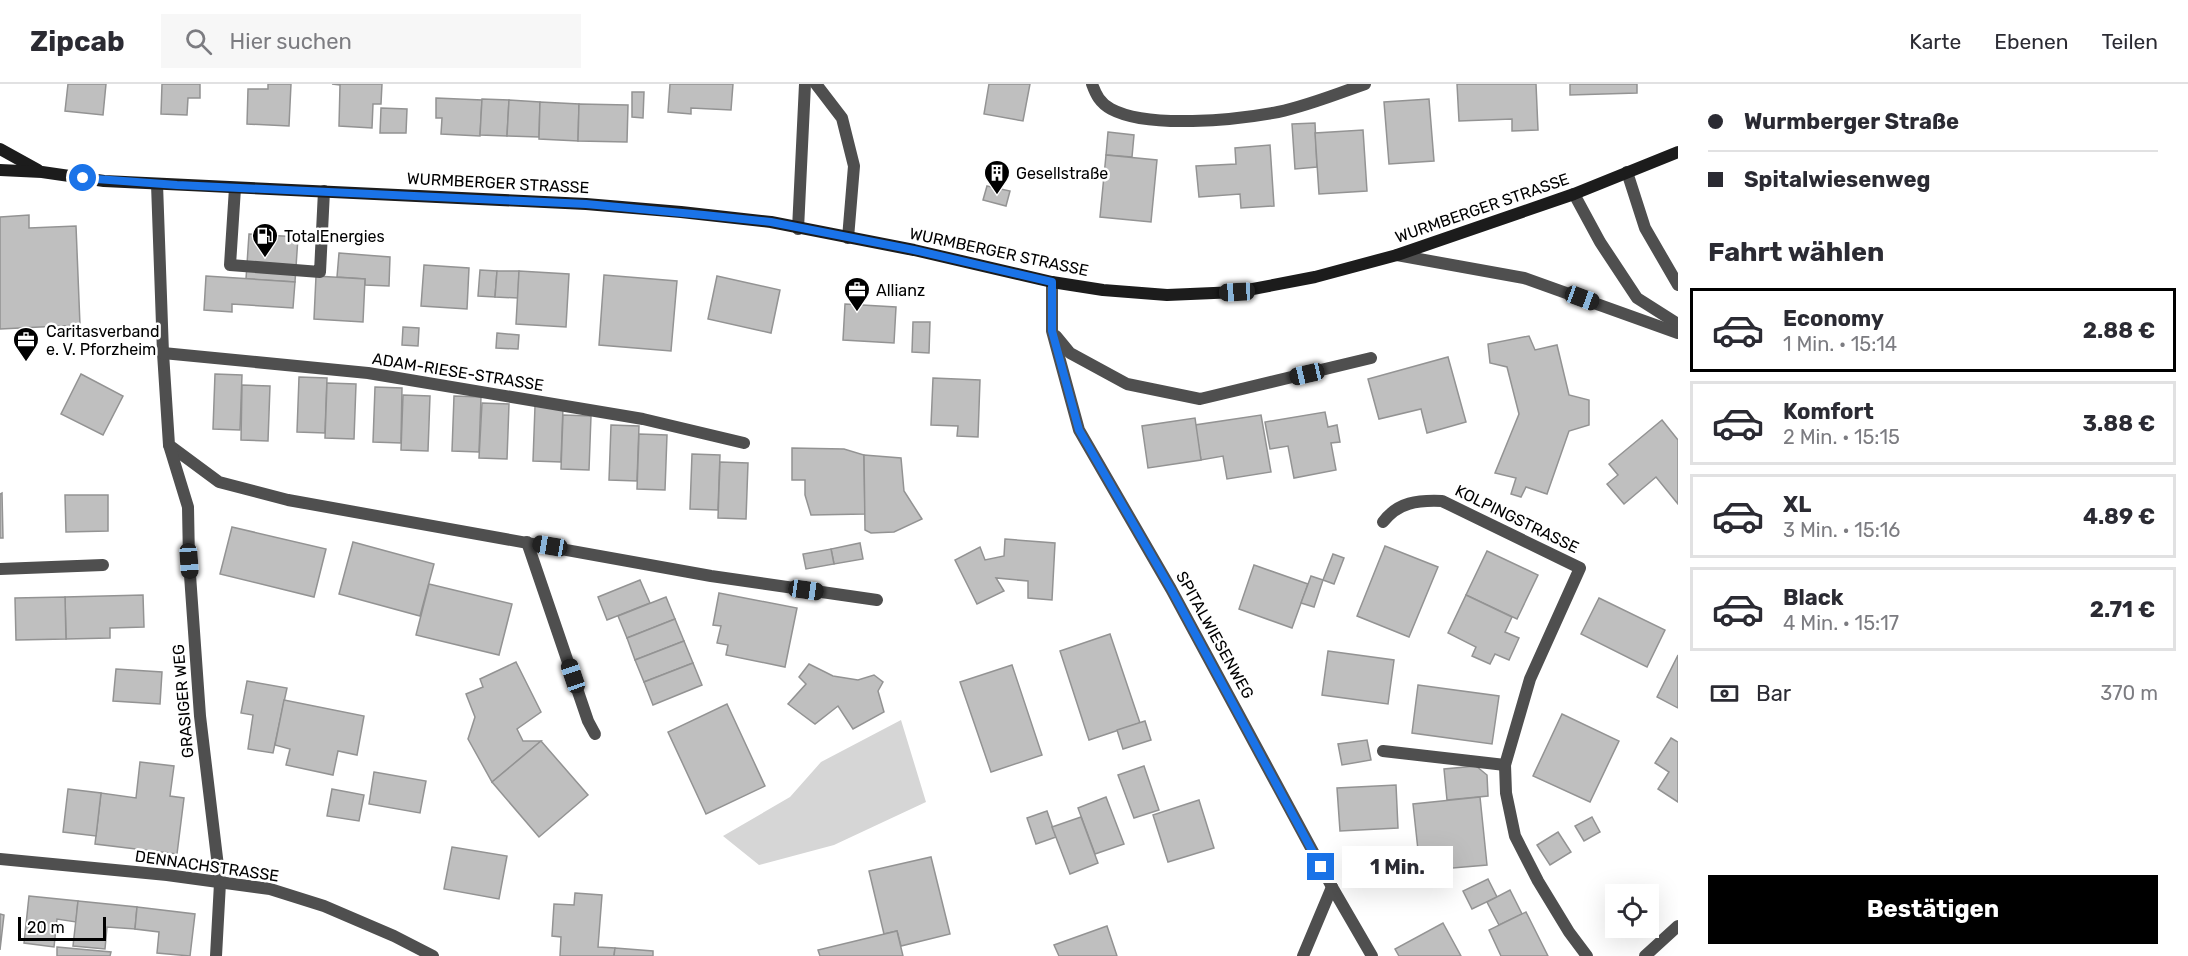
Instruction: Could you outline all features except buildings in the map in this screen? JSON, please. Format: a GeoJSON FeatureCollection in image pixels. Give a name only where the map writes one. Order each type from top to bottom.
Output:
{"type":"FeatureCollection","features":[{"type":"Feature","properties":{"kind":"main road","name":"WURMBERGER STRASSE"},"geometry":{"type":"LineString","coordinates":[[0,149],[42,172]]}},
{"type":"Feature","properties":{"kind":"main road","name":"WURMBERGER STRASSE"},"geometry":{"type":"LineString","coordinates":[[0,170],[42,172],[104,181],[586,204],[771,222],[914,250],[1052,282],[1103,290],[1167,295],[1237,292],[1314,278],[1397,255],[1574,194],[1678,152]]}},
{"type":"Feature","properties":{"kind":"street"},"geometry":{"type":"LineString","coordinates":[[798,229],[805,84]]}},
{"type":"Feature","properties":{"kind":"street"},"geometry":{"type":"LineString","coordinates":[[816,84],[842,118],[854,166],[848,237]]}},
{"type":"Feature","properties":{"kind":"street"},"geometry":{"type":"LineString","coordinates":[[1092,84],[1097,98],[1111,109],[1135,117],[1175,121],[1234,120],[1280,111],[1365,84]]}},
{"type":"Feature","properties":{"kind":"street"},"geometry":{"type":"LineString","coordinates":[[1627,172],[1645,228],[1678,285]]}},
{"type":"Feature","properties":{"kind":"street"},"geometry":{"type":"LineString","coordinates":[[157,184],[169,445],[219,482],[288,500],[711,576],[877,600]]}},
{"type":"Feature","properties":{"kind":"street"},"geometry":{"type":"LineString","coordinates":[[235,188],[230,265],[320,272],[324,191]]}},
{"type":"Feature","properties":{"kind":"street"},"geometry":{"type":"LineString","coordinates":[[1574,194],[1600,242],[1637,298],[1678,324]]}},
{"type":"Feature","properties":{"kind":"street"},"geometry":{"type":"LineString","coordinates":[[1397,255],[1524,278],[1678,333]]}},
{"type":"Feature","properties":{"kind":"street","name":"SPITALWIESENWEG"},"geometry":{"type":"LineString","coordinates":[[1052,282],[1052,331],[1079,430],[1171,589],[1372,956]]}},
{"type":"Feature","properties":{"kind":"street"},"geometry":{"type":"LineString","coordinates":[[1052,331],[1070,353],[1126,384],[1200,399],[1371,358]]}},
{"type":"Feature","properties":{"kind":"street","name":"ADAM-RIESE-STRASSE"},"geometry":{"type":"LineString","coordinates":[[164,353],[368,373],[643,420],[744,443]]}},
{"type":"Feature","properties":{"kind":"street","name":"GRASIGER WEG"},"geometry":{"type":"LineString","coordinates":[[169,445],[188,507],[189,561],[200,716],[220,883],[216,956]]}},
{"type":"Feature","properties":{"kind":"street","name":"KOLPINGSTRASSE"},"geometry":{"type":"LineString","coordinates":[[1383,522],[1400,506],[1421,500],[1442,501],[1580,568],[1530,679],[1505,765],[1506,793],[1515,836],[1538,881],[1569,932],[1587,956]]}},
{"type":"Feature","properties":{"kind":"street"},"geometry":{"type":"LineString","coordinates":[[527,542],[588,721],[595,734]]}},
{"type":"Feature","properties":{"kind":"street"},"geometry":{"type":"LineString","coordinates":[[0,569],[103,565]]}},
{"type":"Feature","properties":{"kind":"street"},"geometry":{"type":"LineString","coordinates":[[1383,751],[1505,765]]}},
{"type":"Feature","properties":{"kind":"street","name":"DENNACHSTRASSE"},"geometry":{"type":"LineString","coordinates":[[0,859],[167,875],[270,888],[324,906],[394,936],[433,956]]}},
{"type":"Feature","properties":{"kind":"street"},"geometry":{"type":"LineString","coordinates":[[1303,956],[1332,886]]}},
{"type":"Feature","properties":{"kind":"street"},"geometry":{"type":"LineString","coordinates":[[1645,956],[1678,926]]}},
{"type":"Feature","properties":{"kind":"shaded area"},"geometry":{"type":"Polygon","coordinates":[[[901,720],[926,802],[834,845],[759,865],[723,836],[790,797],[821,762],[901,720]]]}},
{"type":"Feature","properties":{"kind":"place","name":"Gesellstraße"},"geometry":{"type":"Point","coordinates":[997,196]}},
{"type":"Feature","properties":{"kind":"place","name":"TotalEnergies"},"geometry":{"type":"Point","coordinates":[265,259]}},
{"type":"Feature","properties":{"kind":"place","name":"Allianz"},"geometry":{"type":"Point","coordinates":[857,313]}},
{"type":"Feature","properties":{"kind":"place","name":"Caritasverband e. V. Pforzheim"},"geometry":{"type":"Point","coordinates":[26,363]}},
{"type":"Feature","properties":{"kind":"route"},"geometry":{"type":"LineString","coordinates":[[83,178],[235,188],[586,204],[771,222],[914,250],[1052,282],[1052,331],[1079,430],[1171,589],[1321,867]]}}]}
